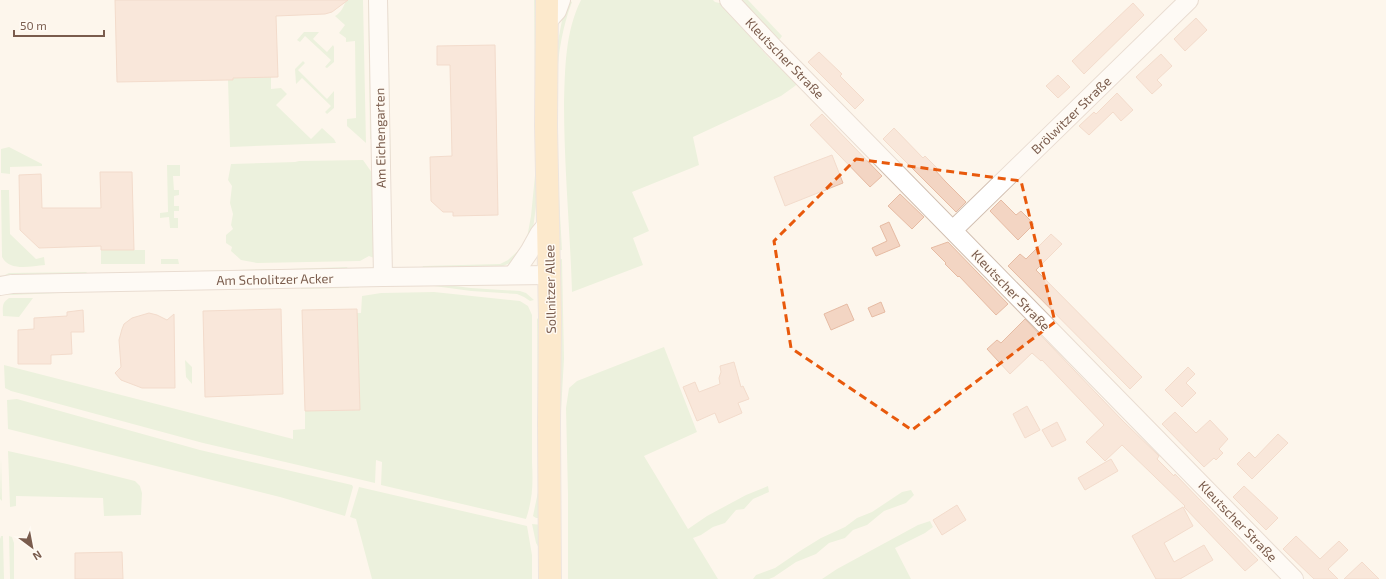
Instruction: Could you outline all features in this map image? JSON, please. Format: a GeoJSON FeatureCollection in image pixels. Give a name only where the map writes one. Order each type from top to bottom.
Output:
{"type":"FeatureCollection","features":[{"type":"Feature","properties":{"kind":"main road","name":"Sollnitzer Allee"},"geometry":{"type":"LineString","coordinates":[[547,0],[546,126],[550,275],[550,579]]}},
{"type":"Feature","properties":{"kind":"street","name":"Am Eichengarten"},"geometry":{"type":"LineString","coordinates":[[378,0],[383,276]]}},
{"type":"Feature","properties":{"kind":"street"},"geometry":{"type":"LineString","coordinates":[[547,22],[557,11],[561,0]]}},
{"type":"Feature","properties":{"kind":"street","name":"Kleutscher Straße"},"geometry":{"type":"LineString","coordinates":[[729,0],[773,48],[1294,579]]}},
{"type":"Feature","properties":{"kind":"street","name":"Brölwitzer Straße"},"geometry":{"type":"LineString","coordinates":[[953,230],[1189,0]]}},
{"type":"Feature","properties":{"kind":"street"},"geometry":{"type":"LineString","coordinates":[[513,274],[548,223]]}},
{"type":"Feature","properties":{"kind":"street","name":"Am Scholitzer Acker"},"geometry":{"type":"LineString","coordinates":[[0,286],[12,284],[383,276],[513,274],[550,275]]}},
{"type":"Feature","properties":{"kind":"highlighted area"},"geometry":{"type":"Polygon","coordinates":[[[856,159],[1021,181],[1055,322],[912,430],[791,348],[774,241],[856,159]]]}},
{"type":"Feature","properties":{"kind":"green space"},"geometry":{"type":"Polygon","coordinates":[[[346,0],[363,0],[366,143],[347,126],[347,119],[356,118],[355,41],[346,42],[346,38],[339,33],[345,25],[335,16],[341,11],[346,0]]]}},
{"type":"Feature","properties":{"kind":"green space"},"geometry":{"type":"Polygon","coordinates":[[[368,0],[372,0],[374,139],[370,139],[368,0]]]}},
{"type":"Feature","properties":{"kind":"green space"},"geometry":{"type":"Polygon","coordinates":[[[384,0],[388,0],[391,186],[387,182],[384,0]]]}},
{"type":"Feature","properties":{"kind":"green space"},"geometry":{"type":"Polygon","coordinates":[[[534,0],[539,0],[540,175],[533,229],[527,238],[531,216],[536,165],[534,0]]]}},
{"type":"Feature","properties":{"kind":"green space"},"geometry":{"type":"Polygon","coordinates":[[[568,0],[572,2],[566,20],[558,59],[557,78],[557,161],[562,250],[559,250],[553,67],[564,10],[568,0]]]}},
{"type":"Feature","properties":{"kind":"green space"},"geometry":{"type":"Polygon","coordinates":[[[581,0],[713,0],[724,4],[733,14],[738,24],[758,41],[762,50],[771,60],[780,66],[786,73],[793,73],[799,82],[781,96],[693,137],[699,165],[632,192],[649,231],[633,238],[643,265],[572,292],[565,151],[564,91],[569,38],[581,0]]]}},
{"type":"Feature","properties":{"kind":"green space"},"geometry":{"type":"Polygon","coordinates":[[[739,0],[748,0],[782,36],[780,39],[775,40],[739,0]]]}},
{"type":"Feature","properties":{"kind":"green space"},"geometry":{"type":"Polygon","coordinates":[[[304,32],[319,32],[313,39],[327,52],[333,45],[334,62],[327,68],[325,67],[331,60],[305,36],[300,42],[297,40],[304,32]]]}},
{"type":"Feature","properties":{"kind":"green space"},"geometry":{"type":"Polygon","coordinates":[[[303,61],[305,63],[298,70],[327,99],[334,91],[334,108],[327,114],[325,112],[331,106],[302,78],[296,84],[295,69],[303,61]]]}},
{"type":"Feature","properties":{"kind":"green space"},"geometry":{"type":"Polygon","coordinates":[[[271,77],[271,89],[281,88],[287,94],[276,105],[311,139],[322,128],[334,139],[336,143],[230,147],[228,80],[233,80],[233,78],[271,77]]]}},
{"type":"Feature","properties":{"kind":"green space"},"geometry":{"type":"Polygon","coordinates":[[[9,147],[42,164],[42,166],[10,167],[10,174],[1,173],[1,149],[9,147]]]}},
{"type":"Feature","properties":{"kind":"green space"},"geometry":{"type":"Polygon","coordinates":[[[363,160],[375,177],[374,258],[369,256],[360,261],[257,263],[241,260],[231,251],[232,247],[226,243],[226,235],[233,229],[231,225],[233,214],[230,203],[232,186],[228,180],[231,164],[363,160]]]}},
{"type":"Feature","properties":{"kind":"green space"},"geometry":{"type":"Polygon","coordinates":[[[167,165],[180,165],[180,176],[173,176],[174,190],[179,190],[179,195],[174,196],[174,206],[179,206],[179,211],[174,211],[174,218],[178,218],[178,228],[170,228],[169,217],[160,218],[160,213],[168,212],[167,165]]]}},
{"type":"Feature","properties":{"kind":"green space"},"geometry":{"type":"Polygon","coordinates":[[[1,190],[9,190],[10,234],[36,259],[44,257],[45,265],[27,267],[15,266],[10,265],[2,257],[1,190]]]}},
{"type":"Feature","properties":{"kind":"green space"},"geometry":{"type":"Polygon","coordinates":[[[520,249],[523,252],[510,263],[501,267],[421,270],[423,266],[500,264],[508,260],[520,249]]]}},
{"type":"Feature","properties":{"kind":"green space"},"geometry":{"type":"Polygon","coordinates":[[[101,250],[145,250],[145,264],[101,264],[101,250]]]}},
{"type":"Feature","properties":{"kind":"green space"},"geometry":{"type":"Polygon","coordinates":[[[161,259],[178,259],[179,264],[161,264],[161,259]]]}},
{"type":"Feature","properties":{"kind":"green space"},"geometry":{"type":"Polygon","coordinates":[[[562,259],[564,359],[560,429],[558,260],[562,259]]]}},
{"type":"Feature","properties":{"kind":"green space"},"geometry":{"type":"Polygon","coordinates":[[[347,267],[349,270],[287,272],[287,269],[347,267]]]}},
{"type":"Feature","properties":{"kind":"green space"},"geometry":{"type":"Polygon","coordinates":[[[275,269],[275,273],[201,274],[198,271],[275,269]]]}},
{"type":"Feature","properties":{"kind":"green space"},"geometry":{"type":"Polygon","coordinates":[[[87,272],[83,277],[11,278],[5,275],[9,273],[87,272]]]}},
{"type":"Feature","properties":{"kind":"green space"},"geometry":{"type":"Polygon","coordinates":[[[423,282],[471,288],[520,291],[526,293],[534,300],[530,301],[517,294],[423,286],[423,282]]]}},
{"type":"Feature","properties":{"kind":"green space"},"geometry":{"type":"Polygon","coordinates":[[[348,284],[349,288],[301,289],[301,285],[348,284]]]}},
{"type":"Feature","properties":{"kind":"green space"},"geometry":{"type":"Polygon","coordinates":[[[80,288],[83,292],[6,294],[8,290],[80,288]]]}},
{"type":"Feature","properties":{"kind":"green space"},"geometry":{"type":"Polygon","coordinates":[[[434,292],[520,301],[528,306],[532,315],[532,484],[530,504],[526,519],[381,485],[382,462],[376,460],[375,483],[203,443],[11,391],[5,388],[4,365],[293,439],[293,430],[305,429],[305,411],[360,410],[357,313],[361,313],[362,296],[381,293],[434,292]]]}},
{"type":"Feature","properties":{"kind":"green space"},"geometry":{"type":"Polygon","coordinates":[[[9,298],[33,298],[19,317],[3,316],[4,304],[9,298]]]}},
{"type":"Feature","properties":{"kind":"green space"},"geometry":{"type":"Polygon","coordinates":[[[542,315],[540,518],[536,518],[533,516],[539,487],[537,319],[542,315]]]}},
{"type":"Feature","properties":{"kind":"green space"},"geometry":{"type":"Polygon","coordinates":[[[664,347],[697,432],[644,456],[688,529],[707,516],[746,495],[768,486],[769,492],[753,499],[744,509],[736,510],[725,523],[713,527],[701,535],[693,538],[718,579],[568,579],[566,408],[569,388],[577,381],[664,347]]]}},
{"type":"Feature","properties":{"kind":"green space"},"geometry":{"type":"Polygon","coordinates":[[[185,360],[192,367],[192,384],[186,377],[185,360]]]}},
{"type":"Feature","properties":{"kind":"green space"},"geometry":{"type":"Polygon","coordinates":[[[17,399],[200,450],[352,485],[353,487],[345,516],[280,497],[8,429],[7,400],[17,399]]]}},
{"type":"Feature","properties":{"kind":"green space"},"geometry":{"type":"Polygon","coordinates":[[[8,451],[135,481],[140,486],[142,493],[141,515],[104,516],[103,498],[16,496],[16,506],[10,507],[8,451]]]}},
{"type":"Feature","properties":{"kind":"green space"},"geometry":{"type":"Polygon","coordinates":[[[1,457],[2,501],[0,499],[1,457]]]}},
{"type":"Feature","properties":{"kind":"green space"},"geometry":{"type":"Polygon","coordinates":[[[359,487],[527,526],[532,555],[532,579],[372,579],[356,519],[350,517],[359,487]]]}},
{"type":"Feature","properties":{"kind":"green space"},"geometry":{"type":"Polygon","coordinates":[[[911,490],[914,495],[906,503],[884,511],[867,525],[853,530],[845,538],[829,543],[816,554],[796,562],[774,577],[769,579],[753,579],[756,575],[775,568],[821,538],[845,527],[857,518],[872,512],[902,492],[911,490]]]}},
{"type":"Feature","properties":{"kind":"green space"},"geometry":{"type":"Polygon","coordinates":[[[930,521],[933,527],[925,533],[895,548],[911,579],[822,579],[837,569],[918,525],[930,521]]]}},
{"type":"Feature","properties":{"kind":"green space"},"geometry":{"type":"Polygon","coordinates":[[[532,524],[543,525],[539,548],[536,543],[532,524]]]}},
{"type":"Feature","properties":{"kind":"green space"},"geometry":{"type":"Polygon","coordinates":[[[1,536],[3,536],[4,579],[0,579],[1,536]]]}},
{"type":"Feature","properties":{"kind":"green space"},"geometry":{"type":"Polygon","coordinates":[[[9,536],[12,537],[14,543],[14,579],[10,579],[9,536]]]}},
{"type":"Feature","properties":{"kind":"building"},"geometry":{"type":"Polygon","coordinates":[[[115,0],[348,0],[332,12],[325,14],[276,16],[278,77],[233,78],[233,80],[117,82],[115,0]]]}},
{"type":"Feature","properties":{"kind":"building"},"geometry":{"type":"Polygon","coordinates":[[[1133,3],[1144,15],[1084,74],[1072,61],[1133,3]]]}},
{"type":"Feature","properties":{"kind":"building"},"geometry":{"type":"Polygon","coordinates":[[[1196,18],[1207,30],[1185,51],[1174,39],[1196,18]]]}},
{"type":"Feature","properties":{"kind":"building"},"geometry":{"type":"Polygon","coordinates":[[[495,45],[498,215],[453,216],[453,212],[443,212],[431,201],[430,157],[452,156],[450,65],[437,65],[437,46],[495,45]]]}},
{"type":"Feature","properties":{"kind":"building"},"geometry":{"type":"Polygon","coordinates":[[[819,52],[842,74],[840,76],[864,100],[855,109],[808,62],[819,52]]]}},
{"type":"Feature","properties":{"kind":"building"},"geometry":{"type":"Polygon","coordinates":[[[1161,54],[1172,66],[1157,80],[1162,85],[1152,94],[1136,77],[1161,54]]]}},
{"type":"Feature","properties":{"kind":"building"},"geometry":{"type":"Polygon","coordinates":[[[1058,75],[1070,87],[1058,98],[1046,86],[1058,75]]]}},
{"type":"Feature","properties":{"kind":"building"},"geometry":{"type":"Polygon","coordinates":[[[1117,93],[1133,110],[1121,121],[1113,112],[1089,135],[1079,126],[1094,112],[1096,114],[1117,93]]]}},
{"type":"Feature","properties":{"kind":"building"},"geometry":{"type":"Polygon","coordinates":[[[822,114],[882,176],[870,187],[810,125],[822,114]]]}},
{"type":"Feature","properties":{"kind":"building"},"geometry":{"type":"Polygon","coordinates":[[[894,128],[923,158],[925,156],[937,168],[935,170],[966,202],[956,212],[883,139],[894,128]]]}},
{"type":"Feature","properties":{"kind":"building"},"geometry":{"type":"Polygon","coordinates":[[[832,155],[843,183],[785,206],[774,177],[832,155]]]}},
{"type":"Feature","properties":{"kind":"building"},"geometry":{"type":"Polygon","coordinates":[[[100,172],[132,172],[134,250],[101,250],[101,246],[39,248],[20,230],[19,175],[41,174],[42,208],[101,208],[100,172]]]}},
{"type":"Feature","properties":{"kind":"building"},"geometry":{"type":"Polygon","coordinates":[[[900,194],[924,217],[912,229],[888,206],[900,194]]]}},
{"type":"Feature","properties":{"kind":"building"},"geometry":{"type":"Polygon","coordinates":[[[1001,200],[1016,215],[1021,211],[1034,224],[1018,240],[990,211],[1001,200]]]}},
{"type":"Feature","properties":{"kind":"building"},"geometry":{"type":"Polygon","coordinates":[[[889,222],[900,246],[876,256],[872,248],[887,241],[880,226],[889,222]]]}},
{"type":"Feature","properties":{"kind":"building"},"geometry":{"type":"Polygon","coordinates":[[[1051,234],[1062,244],[1036,270],[1142,377],[1130,389],[1008,266],[1020,254],[1026,259],[1051,234]]]}},
{"type":"Feature","properties":{"kind":"building"},"geometry":{"type":"Polygon","coordinates":[[[948,242],[1008,304],[996,315],[931,248],[948,242]]]}},
{"type":"Feature","properties":{"kind":"building"},"geometry":{"type":"Polygon","coordinates":[[[881,302],[885,312],[872,317],[868,308],[881,302]]]}},
{"type":"Feature","properties":{"kind":"building"},"geometry":{"type":"Polygon","coordinates":[[[847,304],[854,320],[831,330],[824,314],[847,304]]]}},
{"type":"Feature","properties":{"kind":"building"},"geometry":{"type":"Polygon","coordinates":[[[281,309],[283,394],[205,397],[203,311],[281,309]]]}},
{"type":"Feature","properties":{"kind":"building"},"geometry":{"type":"Polygon","coordinates":[[[357,309],[360,410],[305,411],[302,310],[357,309]]]}},
{"type":"Feature","properties":{"kind":"building"},"geometry":{"type":"Polygon","coordinates":[[[83,310],[84,332],[71,332],[72,354],[51,355],[51,364],[18,364],[18,330],[34,329],[34,318],[67,316],[67,312],[83,310]]]}},
{"type":"Feature","properties":{"kind":"building"},"geometry":{"type":"Polygon","coordinates":[[[149,313],[167,320],[174,314],[175,388],[142,388],[121,380],[115,373],[121,367],[119,340],[124,324],[132,318],[149,313]]]}},
{"type":"Feature","properties":{"kind":"building"},"geometry":{"type":"Polygon","coordinates":[[[1025,319],[1123,421],[1159,456],[1157,459],[1174,476],[1175,474],[1258,560],[1245,571],[1184,507],[1185,506],[1122,445],[1105,461],[1086,442],[1104,425],[1042,360],[1041,361],[1032,353],[1010,374],[987,349],[997,340],[1001,343],[1025,319]]]}},
{"type":"Feature","properties":{"kind":"building"},"geometry":{"type":"Polygon","coordinates":[[[734,362],[741,387],[743,386],[749,399],[738,403],[742,413],[719,423],[715,413],[697,421],[683,387],[695,382],[699,392],[720,384],[720,366],[734,362]]]}},
{"type":"Feature","properties":{"kind":"building"},"geometry":{"type":"Polygon","coordinates":[[[1188,367],[1195,374],[1186,383],[1196,393],[1182,407],[1165,390],[1188,367]]]}},
{"type":"Feature","properties":{"kind":"building"},"geometry":{"type":"Polygon","coordinates":[[[1027,406],[1040,430],[1025,438],[1013,414],[1027,406]]]}},
{"type":"Feature","properties":{"kind":"building"},"geometry":{"type":"Polygon","coordinates":[[[1175,412],[1196,433],[1210,420],[1228,439],[1219,449],[1223,453],[1216,460],[1214,458],[1204,467],[1162,424],[1175,412]]]}},
{"type":"Feature","properties":{"kind":"building"},"geometry":{"type":"Polygon","coordinates":[[[1057,422],[1066,440],[1052,447],[1042,430],[1057,422]]]}},
{"type":"Feature","properties":{"kind":"building"},"geometry":{"type":"Polygon","coordinates":[[[1278,434],[1288,443],[1252,479],[1237,464],[1249,452],[1255,458],[1278,434]]]}},
{"type":"Feature","properties":{"kind":"building"},"geometry":{"type":"Polygon","coordinates":[[[1111,459],[1118,471],[1085,490],[1078,478],[1111,459]]]}},
{"type":"Feature","properties":{"kind":"building"},"geometry":{"type":"Polygon","coordinates":[[[1244,486],[1278,518],[1266,530],[1233,497],[1244,486]]]}},
{"type":"Feature","properties":{"kind":"building"},"geometry":{"type":"Polygon","coordinates":[[[957,505],[966,520],[942,535],[933,520],[957,505]]]}},
{"type":"Feature","properties":{"kind":"building"},"geometry":{"type":"Polygon","coordinates":[[[1183,507],[1193,526],[1164,543],[1174,562],[1204,545],[1213,560],[1180,579],[1156,579],[1132,536],[1183,507]]]}},
{"type":"Feature","properties":{"kind":"building"},"geometry":{"type":"Polygon","coordinates":[[[1296,536],[1320,559],[1339,541],[1348,550],[1328,569],[1338,579],[1314,579],[1283,549],[1296,536]]]}},
{"type":"Feature","properties":{"kind":"building"},"geometry":{"type":"Polygon","coordinates":[[[122,552],[123,579],[75,579],[75,553],[122,552]]]}},
{"type":"Feature","properties":{"kind":"building"},"geometry":{"type":"Polygon","coordinates":[[[1362,562],[1379,579],[1344,579],[1362,562]]]}}]}
